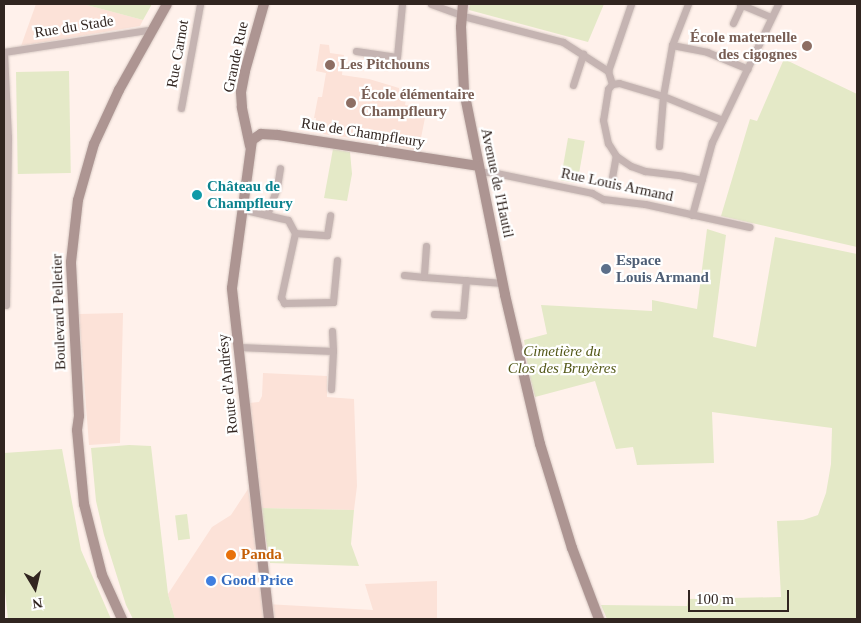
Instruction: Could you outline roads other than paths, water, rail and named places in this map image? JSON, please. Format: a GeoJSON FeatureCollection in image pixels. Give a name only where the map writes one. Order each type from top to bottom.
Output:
{"type":"FeatureCollection","features":[{"type":"Feature","properties":{"kind":"street","name":"Boulevard Pelletier"},"geometry":{"type":"LineString","coordinates":[[78,430],[71,394],[65,283],[75,200],[81,169],[102,115],[161,4]]}},
{"type":"Feature","properties":{"kind":"street","name":"Boulevard Pelletier"},"geometry":{"type":"LineString","coordinates":[[122,619],[102,575],[90,535],[81,483],[79,416],[70,275],[78,200],[94,144],[106,116],[167,4]]}},
{"type":"Feature","properties":{"kind":"street","name":"Rue Carnot"},"geometry":{"type":"LineString","coordinates":[[181,108],[200,4]]}},
{"type":"Feature","properties":{"kind":"street","name":"Grande Rue"},"geometry":{"type":"LineString","coordinates":[[250,146],[241,92],[264,4]]}},
{"type":"Feature","properties":{"kind":"street"},"geometry":{"type":"LineString","coordinates":[[356,51],[397,57],[402,4]]}},
{"type":"Feature","properties":{"kind":"street"},"geometry":{"type":"LineString","coordinates":[[432,4],[462,9],[563,42],[608,71]]}},
{"type":"Feature","properties":{"kind":"street"},"geometry":{"type":"LineString","coordinates":[[612,84],[608,71],[631,4]]}},
{"type":"Feature","properties":{"kind":"street"},"geometry":{"type":"LineString","coordinates":[[659,146],[663,96],[672,44],[688,4]]}},
{"type":"Feature","properties":{"kind":"street"},"geometry":{"type":"LineString","coordinates":[[733,23],[741,4],[770,17]]}},
{"type":"Feature","properties":{"kind":"street"},"geometry":{"type":"LineString","coordinates":[[692,214],[712,142],[748,69],[770,17],[778,4]]}},
{"type":"Feature","properties":{"kind":"street","name":"Avenue de l'Hautil"},"geometry":{"type":"LineString","coordinates":[[462,9],[462,76],[478,169],[521,366],[540,444],[563,520],[599,619]]}},
{"type":"Feature","properties":{"kind":"street","name":"Rue du Stade"},"geometry":{"type":"LineString","coordinates":[[4,52],[148,30]]}},
{"type":"Feature","properties":{"kind":"street"},"geometry":{"type":"LineString","coordinates":[[672,44],[707,52],[748,69]]}},
{"type":"Feature","properties":{"kind":"street"},"geometry":{"type":"LineString","coordinates":[[4,52],[8,137],[6,305]]}},
{"type":"Feature","properties":{"kind":"street"},"geometry":{"type":"LineString","coordinates":[[573,85],[583,54]]}},
{"type":"Feature","properties":{"kind":"street"},"geometry":{"type":"LineString","coordinates":[[702,180],[645,171],[631,166],[616,156],[608,143],[603,120],[608,89],[612,84],[619,83],[663,96],[722,120]]}},
{"type":"Feature","properties":{"kind":"street"},"geometry":{"type":"LineString","coordinates":[[247,128],[251,132],[264,133]]}},
{"type":"Feature","properties":{"kind":"street"},"geometry":{"type":"LineString","coordinates":[[250,146],[255,137],[264,133]]}},
{"type":"Feature","properties":{"kind":"street","name":"Rue de Champfleury"},"geometry":{"type":"LineString","coordinates":[[264,133],[356,146],[478,169]]}},
{"type":"Feature","properties":{"kind":"street","name":"Route d'Andrésy"},"geometry":{"type":"LineString","coordinates":[[250,146],[232,281],[270,619]]}},
{"type":"Feature","properties":{"kind":"street"},"geometry":{"type":"LineString","coordinates":[[611,183],[616,156]]}},
{"type":"Feature","properties":{"kind":"street"},"geometry":{"type":"LineString","coordinates":[[266,215],[277,187],[280,168]]}},
{"type":"Feature","properties":{"kind":"street","name":"Rue Louis Armand"},"geometry":{"type":"LineString","coordinates":[[478,169],[592,193],[603,199],[645,204],[750,227]]}},
{"type":"Feature","properties":{"kind":"street"},"geometry":{"type":"LineString","coordinates":[[241,209],[288,220],[295,233],[281,297],[284,303],[333,302],[337,260]]}},
{"type":"Feature","properties":{"kind":"street"},"geometry":{"type":"LineString","coordinates":[[295,233],[327,235],[330,215]]}},
{"type":"Feature","properties":{"kind":"street"},"geometry":{"type":"LineString","coordinates":[[424,277],[426,246]]}},
{"type":"Feature","properties":{"kind":"street"},"geometry":{"type":"LineString","coordinates":[[404,275],[503,283]]}},
{"type":"Feature","properties":{"kind":"street"},"geometry":{"type":"LineString","coordinates":[[434,314],[463,315],[466,280]]}},
{"type":"Feature","properties":{"kind":"street"},"geometry":{"type":"LineString","coordinates":[[331,389],[332,331]]}},
{"type":"Feature","properties":{"kind":"street"},"geometry":{"type":"LineString","coordinates":[[239,347],[333,351]]}},
{"type":"Feature","properties":{"kind":"place","name":"École maternelle des cigognes"},"geometry":{"type":"Point","coordinates":[807,46]}},
{"type":"Feature","properties":{"kind":"place","name":"Les Pitchouns"},"geometry":{"type":"Point","coordinates":[330,65]}},
{"type":"Feature","properties":{"kind":"place","name":"École élémentaire Champfleury"},"geometry":{"type":"Point","coordinates":[351,103]}},
{"type":"Feature","properties":{"kind":"place","name":"Château de Champfleury"},"geometry":{"type":"Point","coordinates":[197,195]}},
{"type":"Feature","properties":{"kind":"place","name":"Espace Louis Armand"},"geometry":{"type":"Point","coordinates":[606,269]}},
{"type":"Feature","properties":{"kind":"place","name":"Panda"},"geometry":{"type":"Point","coordinates":[231,555]}},
{"type":"Feature","properties":{"kind":"place","name":"Good Price"},"geometry":{"type":"Point","coordinates":[211,581]}},
{"type":"Feature","properties":{"kind":"park label","name":"Cimetière du Clos des Bruyères"},"geometry":{"type":"Point","coordinates":[562,360]}}]}
